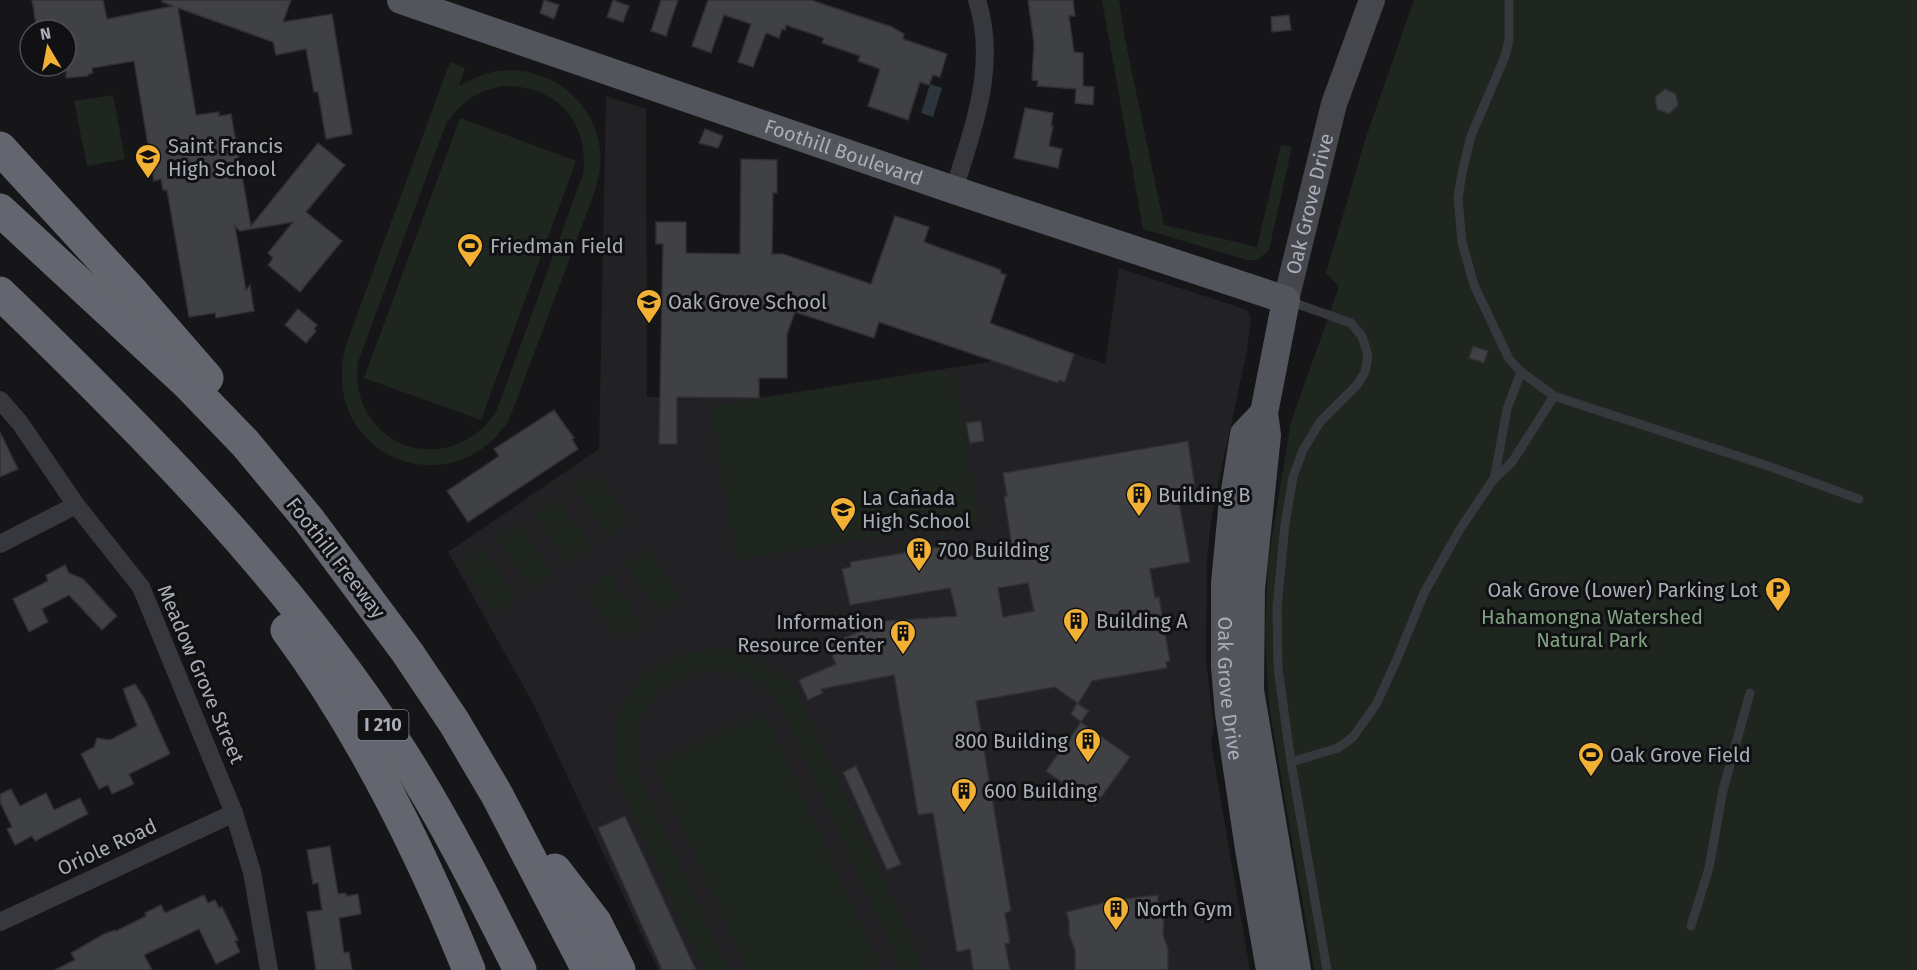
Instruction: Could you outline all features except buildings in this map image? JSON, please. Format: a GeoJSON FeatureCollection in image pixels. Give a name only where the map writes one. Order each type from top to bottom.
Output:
{"type":"FeatureCollection","features":[{"type":"Feature","properties":{"kind":"highway"},"geometry":{"type":"LineString","coordinates":[[0,148],[187,353],[228,404],[309,520]]}},
{"type":"Feature","properties":{"kind":"highway","name":"Foothill Freeway"},"geometry":{"type":"LineString","coordinates":[[0,210],[189,385],[245,443],[309,520],[407,652],[454,722],[497,795],[588,970]]}},
{"type":"Feature","properties":{"kind":"highway","name":"I 210"},"geometry":{"type":"LineString","coordinates":[[0,293],[208,504],[299,610],[398,746],[446,826],[520,970]]}},
{"type":"Feature","properties":{"kind":"highway"},"geometry":{"type":"LineString","coordinates":[[208,504],[259,591],[296,642],[347,721],[391,800],[426,871],[469,970]]}},
{"type":"Feature","properties":{"kind":"highway"},"geometry":{"type":"LineString","coordinates":[[497,795],[594,922],[619,970]]}},
{"type":"Feature","properties":{"kind":"main road","name":"Foothill Boulevard"},"geometry":{"type":"LineString","coordinates":[[401,0],[954,190],[1286,300]]}},
{"type":"Feature","properties":{"kind":"main road","name":"Oak Grove Drive"},"geometry":{"type":"LineString","coordinates":[[1286,300],[1264,413],[1267,435],[1251,588],[1250,690],[1297,970]]}},
{"type":"Feature","properties":{"kind":"main road","name":"Oak Grove Drive"},"geometry":{"type":"LineString","coordinates":[[1264,413],[1244,434],[1232,510],[1225,583],[1225,667],[1249,849],[1270,970]]}},
{"type":"Feature","properties":{"kind":"street"},"geometry":{"type":"LineString","coordinates":[[954,190],[984,87],[984,26],[975,0]]}},
{"type":"Feature","properties":{"kind":"street","name":"Oak Grove Drive"},"geometry":{"type":"LineString","coordinates":[[1286,300],[1334,105],[1372,0]]}},
{"type":"Feature","properties":{"kind":"street","name":"Meadow Grove Street"},"geometry":{"type":"LineString","coordinates":[[0,400],[20,423],[76,505],[141,587],[234,813],[252,872],[269,970]]}},
{"type":"Feature","properties":{"kind":"street"},"geometry":{"type":"LineString","coordinates":[[0,544],[76,505]]}},
{"type":"Feature","properties":{"kind":"street","name":"Oriole Road"},"geometry":{"type":"LineString","coordinates":[[0,922],[234,813]]}},
{"type":"Feature","properties":{"kind":"lane"},"geometry":{"type":"LineString","coordinates":[[1509,0],[1507,50],[1471,136],[1461,172],[1458,198],[1462,242],[1474,285],[1509,358],[1521,372],[1554,396],[1780,470],[1859,499]]}},
{"type":"Feature","properties":{"kind":"lane"},"geometry":{"type":"LineString","coordinates":[[1286,300],[1351,323],[1362,336],[1368,356],[1365,372],[1356,385],[1320,422],[1303,450],[1293,477],[1285,524],[1277,607],[1278,669],[1291,762],[1327,970]]}},
{"type":"Feature","properties":{"kind":"lane"},"geometry":{"type":"LineString","coordinates":[[1494,480],[1507,409],[1521,372]]}},
{"type":"Feature","properties":{"kind":"lane"},"geometry":{"type":"LineString","coordinates":[[1291,762],[1338,748],[1353,736],[1377,703],[1424,593],[1460,530],[1494,480],[1512,462],[1554,396]]}},
{"type":"Feature","properties":{"kind":"lane"},"geometry":{"type":"LineString","coordinates":[[1691,926],[1709,868],[1723,790],[1750,693]]}},
{"type":"Feature","properties":{"kind":"shaded area"},"geometry":{"type":"Polygon","coordinates":[[[930,84],[942,88],[933,117],[921,113],[930,84]]]}},
{"type":"Feature","properties":{"kind":"shaded area","name":"La Cañada High School"},"geometry":{"type":"Polygon","coordinates":[[[606,96],[646,109],[647,397],[759,398],[994,361],[1065,382],[1074,354],[1105,364],[1119,268],[1247,310],[1251,319],[1247,350],[1212,514],[1207,560],[1206,660],[1214,727],[1211,743],[1250,970],[658,970],[534,705],[448,552],[599,449],[606,96]]]}},
{"type":"Feature","properties":{"kind":"green space"},"geometry":{"type":"Polygon","coordinates":[[[1102,0],[1119,0],[1164,225],[1257,247],[1281,145],[1292,147],[1269,250],[1257,260],[1247,260],[1143,229],[1102,0]]]}},
{"type":"Feature","properties":{"kind":"green space","name":"Hahamongna Watershed Natural Park"},"geometry":{"type":"Polygon","coordinates":[[[1414,0],[1917,0],[1917,970],[1314,970],[1269,706],[1265,633],[1268,561],[1291,422],[1339,287],[1326,273],[1366,137],[1414,0]]]}},
{"type":"Feature","properties":{"kind":"green space"},"geometry":{"type":"Polygon","coordinates":[[[450,62],[465,68],[459,86],[488,73],[516,70],[534,73],[566,89],[589,116],[596,132],[601,155],[600,170],[595,191],[509,420],[484,448],[454,462],[423,465],[394,457],[369,440],[350,415],[342,383],[346,345],[450,62]],[[502,86],[485,91],[463,104],[446,124],[358,362],[359,391],[369,416],[385,434],[405,445],[429,449],[453,446],[476,433],[496,412],[583,174],[584,155],[581,138],[565,109],[538,91],[502,86]]]}},
{"type":"Feature","properties":{"kind":"green space"},"geometry":{"type":"Polygon","coordinates":[[[113,95],[125,159],[87,166],[74,101],[113,95]]]}},
{"type":"Feature","properties":{"kind":"green space","name":"Friedman Field"},"geometry":{"type":"Polygon","coordinates":[[[460,118],[576,161],[481,420],[364,378],[460,118]]]}},
{"type":"Feature","properties":{"kind":"green space"},"geometry":{"type":"Polygon","coordinates":[[[942,370],[955,378],[979,521],[736,559],[710,406],[942,370]]]}},
{"type":"Feature","properties":{"kind":"green space"},"geometry":{"type":"Polygon","coordinates":[[[596,473],[629,522],[607,537],[573,488],[596,473]]]}},
{"type":"Feature","properties":{"kind":"green space"},"geometry":{"type":"Polygon","coordinates":[[[558,498],[591,547],[568,562],[535,513],[558,498]]]}},
{"type":"Feature","properties":{"kind":"green space"},"geometry":{"type":"Polygon","coordinates":[[[520,523],[553,573],[530,588],[497,538],[520,523]]]}},
{"type":"Feature","properties":{"kind":"green space"},"geometry":{"type":"Polygon","coordinates":[[[484,547],[517,597],[495,612],[461,562],[484,547]]]}},
{"type":"Feature","properties":{"kind":"green space"},"geometry":{"type":"Polygon","coordinates":[[[647,549],[680,598],[657,613],[624,564],[647,549]]]}},
{"type":"Feature","properties":{"kind":"green space"},"geometry":{"type":"Polygon","coordinates":[[[609,574],[642,624],[619,639],[586,590],[609,574]]]}},
{"type":"Feature","properties":{"kind":"green space"},"geometry":{"type":"Polygon","coordinates":[[[719,648],[743,654],[763,663],[782,676],[798,694],[910,937],[916,952],[919,970],[898,970],[891,946],[780,705],[756,682],[729,672],[701,671],[676,680],[655,697],[640,720],[635,748],[641,781],[728,970],[704,970],[622,790],[615,763],[615,737],[620,713],[631,692],[646,674],[667,661],[691,652],[719,648]]]}},
{"type":"Feature","properties":{"kind":"green space"},"geometry":{"type":"Polygon","coordinates":[[[765,713],[879,964],[865,970],[747,970],[653,763],[765,713]]]}},
{"type":"Feature","properties":{"kind":"place","name":"Saint Francis High School"},"geometry":{"type":"Point","coordinates":[148,180]}},
{"type":"Feature","properties":{"kind":"place","name":"Friedman Field"},"geometry":{"type":"Point","coordinates":[470,269]}},
{"type":"Feature","properties":{"kind":"place","name":"Oak Grove School"},"geometry":{"type":"Point","coordinates":[649,325]}},
{"type":"Feature","properties":{"kind":"place","name":"Building B"},"geometry":{"type":"Point","coordinates":[1139,518]}},
{"type":"Feature","properties":{"kind":"place","name":"La Cañada High School"},"geometry":{"type":"Point","coordinates":[843,533]}},
{"type":"Feature","properties":{"kind":"place","name":"700 Building"},"geometry":{"type":"Point","coordinates":[919,573]}},
{"type":"Feature","properties":{"kind":"place","name":"Oak Grove (Lower) Parking Lot"},"geometry":{"type":"Point","coordinates":[1778,613]}},
{"type":"Feature","properties":{"kind":"place","name":"Building A"},"geometry":{"type":"Point","coordinates":[1076,644]}},
{"type":"Feature","properties":{"kind":"place","name":"Information Resource Center"},"geometry":{"type":"Point","coordinates":[903,656]}},
{"type":"Feature","properties":{"kind":"place","name":"800 Building"},"geometry":{"type":"Point","coordinates":[1088,764]}},
{"type":"Feature","properties":{"kind":"place","name":"Oak Grove Field"},"geometry":{"type":"Point","coordinates":[1591,778]}},
{"type":"Feature","properties":{"kind":"place","name":"600 Building"},"geometry":{"type":"Point","coordinates":[964,814]}},
{"type":"Feature","properties":{"kind":"place","name":"North Gym"},"geometry":{"type":"Point","coordinates":[1116,932]}}]}
